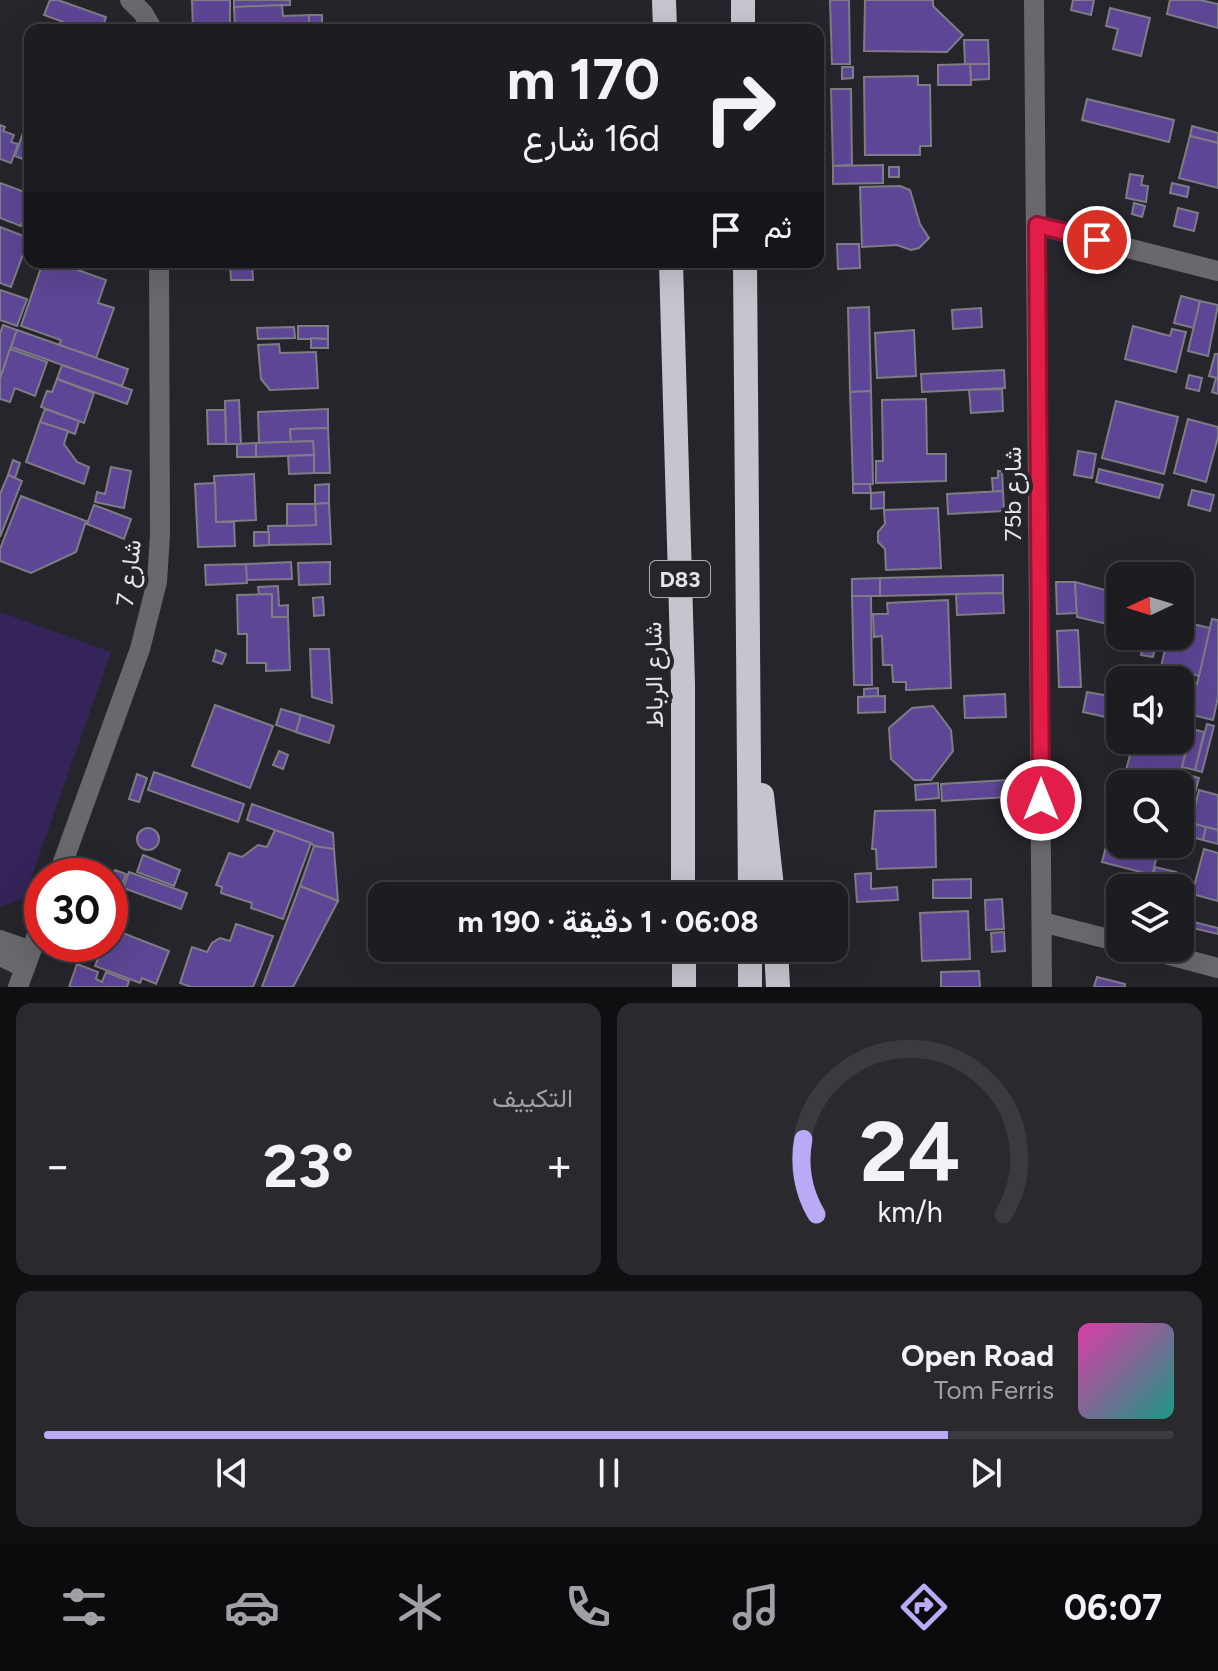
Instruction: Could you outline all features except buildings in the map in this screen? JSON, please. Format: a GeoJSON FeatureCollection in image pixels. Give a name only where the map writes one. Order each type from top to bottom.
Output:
{"type":"FeatureCollection","features":[{"type":"Feature","properties":{"kind":"highway"},"geometry":{"type":"LineString","coordinates":[[664,0],[665,24]]}},
{"type":"Feature","properties":{"kind":"highway"},"geometry":{"type":"LineString","coordinates":[[743,0],[743,24]]}},
{"type":"Feature","properties":{"kind":"highway","name":"شارع الرباط"},"geometry":{"type":"LineString","coordinates":[[671,268],[683,684],[683,882]]}},
{"type":"Feature","properties":{"kind":"highway"},"geometry":{"type":"LineString","coordinates":[[745,268],[750,882]]}},
{"type":"Feature","properties":{"kind":"highway"},"geometry":{"type":"LineString","coordinates":[[749,687],[771,882]]}},
{"type":"Feature","properties":{"kind":"highway"},"geometry":{"type":"LineString","coordinates":[[684,962],[684,987]]}},
{"type":"Feature","properties":{"kind":"highway"},"geometry":{"type":"LineString","coordinates":[[750,962],[750,987]]}},
{"type":"Feature","properties":{"kind":"highway"},"geometry":{"type":"LineString","coordinates":[[777,962],[778,987]]}},
{"type":"Feature","properties":{"kind":"street"},"geometry":{"type":"LineString","coordinates":[[130,0],[149,24]]}},
{"type":"Feature","properties":{"kind":"street","name":"75b شارع"},"geometry":{"type":"LineString","coordinates":[[1034,0],[1042,987]]}},
{"type":"Feature","properties":{"kind":"street"},"geometry":{"type":"LineString","coordinates":[[1037,225],[1218,271]]}},
{"type":"Feature","properties":{"kind":"street","name":"شارع 7"},"geometry":{"type":"LineString","coordinates":[[65,858],[140,649],[157,582],[160,535],[159,268]]}},
{"type":"Feature","properties":{"kind":"street"},"geometry":{"type":"LineString","coordinates":[[1042,922],[1106,938]]}},
{"type":"Feature","properties":{"kind":"street"},"geometry":{"type":"LineString","coordinates":[[0,940],[25,969]]}},
{"type":"Feature","properties":{"kind":"street"},"geometry":{"type":"LineString","coordinates":[[0,956],[25,969]]}},
{"type":"Feature","properties":{"kind":"street"},"geometry":{"type":"LineString","coordinates":[[1194,962],[1218,968]]}},
{"type":"Feature","properties":{"kind":"shaded area"},"geometry":{"type":"Polygon","coordinates":[[[0,612],[111,652],[38,858],[24,858],[24,898],[0,907],[0,612]]]}},
{"type":"Feature","properties":{"kind":"route"},"geometry":{"type":"LineString","coordinates":[[1041,800],[1037,225],[1097,240]]}}]}
